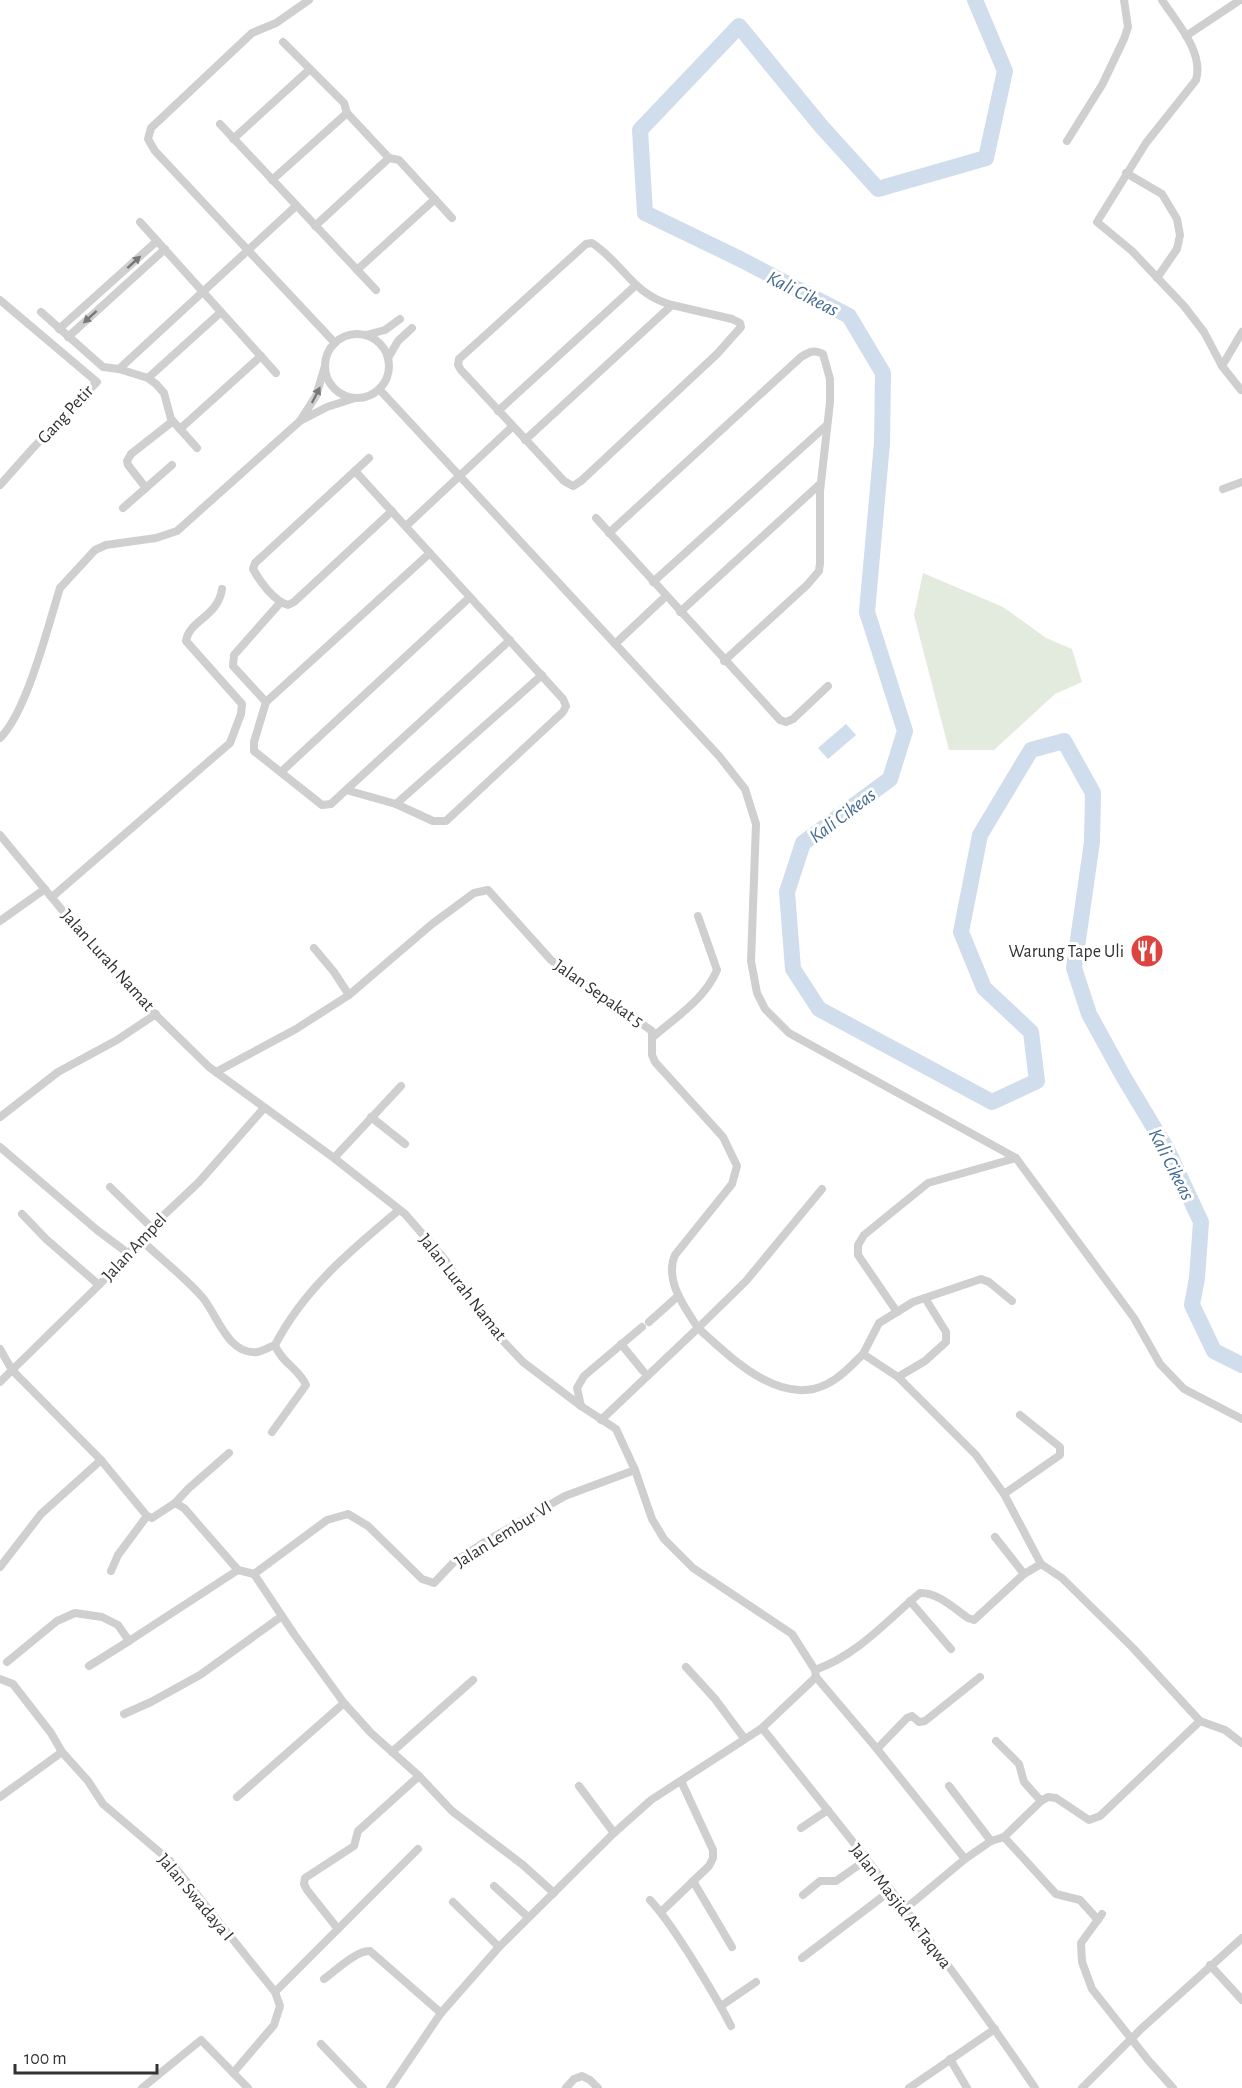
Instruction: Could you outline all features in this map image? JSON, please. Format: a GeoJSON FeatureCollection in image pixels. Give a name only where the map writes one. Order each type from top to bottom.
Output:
{"type":"FeatureCollection","features":[{"type":"Feature","properties":{"kind":"street"},"geometry":{"type":"LineString","coordinates":[[309,0],[276,23],[252,33],[151,128],[148,139],[155,151],[334,343]]}},
{"type":"Feature","properties":{"kind":"street"},"geometry":{"type":"LineString","coordinates":[[1067,141],[1102,85],[1124,39],[1128,27],[1124,0]]}},
{"type":"Feature","properties":{"kind":"street"},"geometry":{"type":"LineString","coordinates":[[1162,0],[1186,36],[1199,71],[1196,80],[1161,122],[1126,173],[1097,222],[1123,243],[1184,306],[1204,332],[1222,366],[1241,390]]}},
{"type":"Feature","properties":{"kind":"street"},"geometry":{"type":"LineString","coordinates":[[1186,36],[1240,0]]}},
{"type":"Feature","properties":{"kind":"street"},"geometry":{"type":"LineString","coordinates":[[283,42],[344,103],[347,113],[388,158],[399,160],[452,218]]}},
{"type":"Feature","properties":{"kind":"street"},"geometry":{"type":"LineString","coordinates":[[233,139],[310,69]]}},
{"type":"Feature","properties":{"kind":"street"},"geometry":{"type":"LineString","coordinates":[[272,180],[347,113]]}},
{"type":"Feature","properties":{"kind":"street"},"geometry":{"type":"LineString","coordinates":[[220,124],[376,290]]}},
{"type":"Feature","properties":{"kind":"street"},"geometry":{"type":"LineString","coordinates":[[315,226],[388,158]]}},
{"type":"Feature","properties":{"kind":"street"},"geometry":{"type":"LineString","coordinates":[[1126,173],[1162,195],[1177,219],[1180,235],[1177,249],[1157,278]]}},
{"type":"Feature","properties":{"kind":"street"},"geometry":{"type":"LineString","coordinates":[[357,270],[435,199]]}},
{"type":"Feature","properties":{"kind":"street"},"geometry":{"type":"LineString","coordinates":[[119,369],[296,206]]}},
{"type":"Feature","properties":{"kind":"street"},"geometry":{"type":"LineString","coordinates":[[140,222],[276,373]]}},
{"type":"Feature","properties":{"kind":"street"},"geometry":{"type":"LineString","coordinates":[[59,329],[157,241]]}},
{"type":"Feature","properties":{"kind":"street"},"geometry":{"type":"LineString","coordinates":[[592,243],[599,247],[635,285],[658,301],[672,305],[732,319],[741,327],[702,368],[578,484],[571,485],[564,481],[461,370],[458,363],[460,357],[491,328],[586,244],[592,243]]}},
{"type":"Feature","properties":{"kind":"street"},"geometry":{"type":"LineString","coordinates":[[68,337],[165,249]]}},
{"type":"Feature","properties":{"kind":"street"},"geometry":{"type":"LineString","coordinates":[[498,411],[635,285]]}},
{"type":"Feature","properties":{"kind":"street"},"geometry":{"type":"LineString","coordinates":[[108,286],[116,294]]}},
{"type":"Feature","properties":{"kind":"street","name":"Gang Petir"},"geometry":{"type":"LineString","coordinates":[[0,300],[96,382],[0,485]]}},
{"type":"Feature","properties":{"kind":"street"},"geometry":{"type":"LineString","coordinates":[[525,440],[672,305]]}},
{"type":"Feature","properties":{"kind":"street"},"geometry":{"type":"LineString","coordinates":[[41,312],[103,367],[119,369],[148,378],[164,393],[173,421],[197,448]]}},
{"type":"Feature","properties":{"kind":"street"},"geometry":{"type":"LineString","coordinates":[[148,378],[221,312]]}},
{"type":"Feature","properties":{"kind":"street"},"geometry":{"type":"LineString","coordinates":[[300,421],[316,396],[328,354],[334,343],[355,334],[366,335],[385,330],[400,320]]}},
{"type":"Feature","properties":{"kind":"street"},"geometry":{"type":"LineString","coordinates":[[388,358],[398,341],[412,328]]}},
{"type":"Feature","properties":{"kind":"street"},"geometry":{"type":"LineString","coordinates":[[1222,366],[1242,332]]}},
{"type":"Feature","properties":{"kind":"street"},"geometry":{"type":"LineString","coordinates":[[0,738],[9,729],[17,714],[34,670],[60,588],[94,550],[106,545],[156,538],[177,531],[300,421],[327,407],[369,396],[379,389],[386,380],[389,369],[388,358],[376,340],[366,335]]}},
{"type":"Feature","properties":{"kind":"street"},"geometry":{"type":"LineString","coordinates":[[609,533],[801,357],[811,351],[823,354],[830,379],[830,402],[820,484],[819,571],[807,585],[724,661]]}},
{"type":"Feature","properties":{"kind":"street"},"geometry":{"type":"LineString","coordinates":[[180,429],[261,356]]}},
{"type":"Feature","properties":{"kind":"street"},"geometry":{"type":"LineString","coordinates":[[325,366],[327,378],[334,388],[344,395],[356,398]]}},
{"type":"Feature","properties":{"kind":"street"},"geometry":{"type":"LineString","coordinates":[[379,389],[719,756],[745,789],[756,824],[751,961],[757,993],[765,1009],[789,1033],[1017,1158],[1134,1318],[1160,1364],[1184,1389],[1242,1419]]}},
{"type":"Feature","properties":{"kind":"street"},"geometry":{"type":"LineString","coordinates":[[146,488],[127,461],[131,454],[173,421]]}},
{"type":"Feature","properties":{"kind":"street"},"geometry":{"type":"LineString","coordinates":[[653,582],[827,425]]}},
{"type":"Feature","properties":{"kind":"street"},"geometry":{"type":"LineString","coordinates":[[406,526],[512,426]]}},
{"type":"Feature","properties":{"kind":"street"},"geometry":{"type":"LineString","coordinates":[[369,458],[255,563],[253,569],[280,603],[288,605],[392,511]]}},
{"type":"Feature","properties":{"kind":"street"},"geometry":{"type":"LineString","coordinates":[[123,508],[172,465]]}},
{"type":"Feature","properties":{"kind":"street"},"geometry":{"type":"LineString","coordinates":[[346,790],[396,804],[433,821],[446,821],[563,712],[566,706],[563,699],[542,675],[355,471]]}},
{"type":"Feature","properties":{"kind":"street"},"geometry":{"type":"LineString","coordinates":[[1223,489],[1242,482]]}},
{"type":"Feature","properties":{"kind":"street"},"geometry":{"type":"LineString","coordinates":[[680,612],[820,484]]}},
{"type":"Feature","properties":{"kind":"street"},"geometry":{"type":"LineString","coordinates":[[596,518],[780,720],[786,722],[792,719],[828,686]]}},
{"type":"Feature","properties":{"kind":"street"},"geometry":{"type":"LineString","coordinates":[[430,553],[267,702],[254,742],[254,751],[322,805],[332,804],[510,640]]}},
{"type":"Feature","properties":{"kind":"street"},"geometry":{"type":"LineString","coordinates":[[52,897],[230,743],[241,714],[242,704],[186,641],[188,633],[217,606],[221,600],[222,589]]}},
{"type":"Feature","properties":{"kind":"street"},"geometry":{"type":"LineString","coordinates":[[615,644],[666,596]]}},
{"type":"Feature","properties":{"kind":"street"},"geometry":{"type":"LineString","coordinates":[[281,772],[470,597]]}},
{"type":"Feature","properties":{"kind":"street"},"geometry":{"type":"LineString","coordinates":[[267,702],[233,666],[232,660],[280,603]]}},
{"type":"Feature","properties":{"kind":"street"},"geometry":{"type":"LineString","coordinates":[[396,804],[542,675]]}},
{"type":"Feature","properties":{"kind":"street","name":"Jalan Lurah Namat"},"geometry":{"type":"LineString","coordinates":[[0,835],[120,980],[216,1072],[334,1158],[399,1210],[446,1261],[486,1323],[523,1362],[616,1429],[635,1470],[652,1520],[664,1539],[693,1568],[792,1634],[815,1674],[965,1859]]}},
{"type":"Feature","properties":{"kind":"street"},"geometry":{"type":"LineString","coordinates":[[0,921],[45,889]]}},
{"type":"Feature","properties":{"kind":"street","name":"Jalan Sepakat 5"},"geometry":{"type":"LineString","coordinates":[[216,1072],[297,1029],[349,995],[474,893],[488,890],[551,960],[652,1031],[652,1055],[655,1062],[723,1137],[738,1166],[732,1184],[675,1255],[671,1264],[678,1296],[698,1328],[726,1354],[768,1382],[791,1391],[808,1390],[826,1385],[842,1374],[863,1354],[879,1323],[913,1302],[981,1280],[989,1282],[1012,1301]]}},
{"type":"Feature","properties":{"kind":"street"},"geometry":{"type":"LineString","coordinates":[[653,1037],[699,997],[711,984],[717,970],[698,916]]}},
{"type":"Feature","properties":{"kind":"street"},"geometry":{"type":"LineString","coordinates":[[314,948],[349,995]]}},
{"type":"Feature","properties":{"kind":"street"},"geometry":{"type":"LineString","coordinates":[[0,1117],[58,1072],[135,1029],[156,1014]]}},
{"type":"Feature","properties":{"kind":"street"},"geometry":{"type":"LineString","coordinates":[[334,1158],[401,1086]]}},
{"type":"Feature","properties":{"kind":"street","name":"Jalan Ampel"},"geometry":{"type":"LineString","coordinates":[[0,1382],[199,1182],[264,1108]]}},
{"type":"Feature","properties":{"kind":"street"},"geometry":{"type":"LineString","coordinates":[[371,1117],[405,1144]]}},
{"type":"Feature","properties":{"kind":"street"},"geometry":{"type":"LineString","coordinates":[[0,1147],[70,1208],[129,1254]]}},
{"type":"Feature","properties":{"kind":"street"},"geometry":{"type":"LineString","coordinates":[[897,1312],[858,1255],[858,1245],[864,1234],[928,1183],[1017,1158]]}},
{"type":"Feature","properties":{"kind":"street"},"geometry":{"type":"LineString","coordinates":[[110,1186],[152,1228]]}},
{"type":"Feature","properties":{"kind":"street"},"geometry":{"type":"LineString","coordinates":[[601,1419],[746,1281],[822,1189]]}},
{"type":"Feature","properties":{"kind":"street"},"geometry":{"type":"LineString","coordinates":[[141,1240],[203,1299],[221,1329],[234,1343],[248,1351],[258,1352],[275,1345],[285,1325],[341,1258],[399,1210]]}},
{"type":"Feature","properties":{"kind":"street"},"geometry":{"type":"LineString","coordinates":[[22,1214],[46,1239],[99,1285]]}},
{"type":"Feature","properties":{"kind":"street"},"geometry":{"type":"LineString","coordinates":[[581,1406],[577,1388],[584,1376],[678,1296]]}},
{"type":"Feature","properties":{"kind":"street"},"geometry":{"type":"LineString","coordinates":[[898,1377],[925,1361],[946,1342],[946,1332],[925,1298]]}},
{"type":"Feature","properties":{"kind":"street"},"geometry":{"type":"LineString","coordinates":[[621,1344],[643,1371]]}},
{"type":"Feature","properties":{"kind":"street"},"geometry":{"type":"LineString","coordinates":[[272,1432],[306,1385],[278,1354],[275,1345]]}},
{"type":"Feature","properties":{"kind":"street"},"geometry":{"type":"LineString","coordinates":[[0,1349],[12,1370],[101,1460],[147,1516],[152,1518],[175,1503],[229,1454]]}},
{"type":"Feature","properties":{"kind":"street"},"geometry":{"type":"LineString","coordinates":[[863,1354],[898,1377],[976,1455],[1004,1494],[1041,1564],[1062,1578],[1125,1640],[1200,1721],[1225,1730],[1242,1743]]}},
{"type":"Feature","properties":{"kind":"street"},"geometry":{"type":"LineString","coordinates":[[1004,1494],[1060,1455],[1060,1447],[1020,1415]]}},
{"type":"Feature","properties":{"kind":"street"},"geometry":{"type":"LineString","coordinates":[[0,1567],[41,1514],[101,1460]]}},
{"type":"Feature","properties":{"kind":"street","name":"Jalan Lembur VI"},"geometry":{"type":"LineString","coordinates":[[254,1574],[327,1520],[348,1514],[368,1526],[422,1579],[434,1583],[453,1563],[483,1543],[565,1496],[635,1470]]}},
{"type":"Feature","properties":{"kind":"street"},"geometry":{"type":"LineString","coordinates":[[175,1503],[184,1508],[238,1570],[254,1574],[344,1703],[371,1733],[419,1776],[452,1811],[523,1864],[554,1893]]}},
{"type":"Feature","properties":{"kind":"street"},"geometry":{"type":"LineString","coordinates":[[111,1571],[118,1555],[147,1516]]}},
{"type":"Feature","properties":{"kind":"street"},"geometry":{"type":"LineString","coordinates":[[995,1537],[1024,1574]]}},
{"type":"Feature","properties":{"kind":"street"},"geometry":{"type":"LineString","coordinates":[[390,2088],[441,2013],[499,1947],[614,1833],[651,1800],[762,1728],[815,1674],[855,1650],[920,1593],[926,1592],[935,1596],[974,1620],[1024,1574],[1041,1564]]}},
{"type":"Feature","properties":{"kind":"street"},"geometry":{"type":"LineString","coordinates":[[89,1666],[238,1570]]}},
{"type":"Feature","properties":{"kind":"street"},"geometry":{"type":"LineString","coordinates":[[910,1601],[951,1649]]}},
{"type":"Feature","properties":{"kind":"street"},"geometry":{"type":"LineString","coordinates":[[7,1662],[57,1621],[75,1613],[102,1617],[118,1625],[129,1641]]}},
{"type":"Feature","properties":{"kind":"street"},"geometry":{"type":"LineString","coordinates":[[124,1714],[200,1675],[282,1616]]}},
{"type":"Feature","properties":{"kind":"street"},"geometry":{"type":"LineString","coordinates":[[686,1667],[715,1699],[744,1738]]}},
{"type":"Feature","properties":{"kind":"street"},"geometry":{"type":"LineString","coordinates":[[877,1749],[907,1718],[912,1716],[919,1722],[925,1721],[980,1677]]}},
{"type":"Feature","properties":{"kind":"street","name":"Jalan Swadaya I"},"geometry":{"type":"LineString","coordinates":[[0,1680],[7,1680],[13,1684],[51,1733],[62,1752],[88,1781],[103,1804],[170,1861],[275,1992]]}},
{"type":"Feature","properties":{"kind":"street"},"geometry":{"type":"LineString","coordinates":[[392,1752],[473,1680]]}},
{"type":"Feature","properties":{"kind":"street"},"geometry":{"type":"LineString","coordinates":[[237,1797],[344,1703]]}},
{"type":"Feature","properties":{"kind":"street"},"geometry":{"type":"LineString","coordinates":[[905,1909],[965,1859],[991,1841],[1004,1837],[1048,1797],[1056,1798],[1089,1820],[1095,1819],[1200,1721]]}},
{"type":"Feature","properties":{"kind":"street","name":"Jalan Masjid At Taqwa"},"geometry":{"type":"LineString","coordinates":[[762,1728],[905,1909],[995,2029],[1035,2088]]}},
{"type":"Feature","properties":{"kind":"street"},"geometry":{"type":"LineString","coordinates":[[996,1741],[1019,1764],[1024,1782],[1041,1801]]}},
{"type":"Feature","properties":{"kind":"street"},"geometry":{"type":"LineString","coordinates":[[0,1797],[62,1752]]}},
{"type":"Feature","properties":{"kind":"street"},"geometry":{"type":"LineString","coordinates":[[338,1929],[307,1890],[305,1878],[354,1846],[356,1832],[419,1776]]}},
{"type":"Feature","properties":{"kind":"street"},"geometry":{"type":"LineString","coordinates":[[661,1912],[709,1866],[713,1858],[713,1850],[681,1781]]}},
{"type":"Feature","properties":{"kind":"street"},"geometry":{"type":"LineString","coordinates":[[579,1786],[614,1833]]}},
{"type":"Feature","properties":{"kind":"street"},"geometry":{"type":"LineString","coordinates":[[949,1786],[991,1841]]}},
{"type":"Feature","properties":{"kind":"street"},"geometry":{"type":"LineString","coordinates":[[801,1828],[828,1810]]}},
{"type":"Feature","properties":{"kind":"street"},"geometry":{"type":"LineString","coordinates":[[1004,1837],[1056,1894],[1080,1900],[1100,1917],[1082,1943],[1082,1962],[1092,1989],[1173,2088]]}},
{"type":"Feature","properties":{"kind":"street"},"geometry":{"type":"LineString","coordinates":[[233,2073],[274,2025],[280,2006],[275,1992],[418,1849]]}},
{"type":"Feature","properties":{"kind":"street"},"geometry":{"type":"LineString","coordinates":[[803,1895],[820,1881],[836,1881],[866,1860]]}},
{"type":"Feature","properties":{"kind":"street"},"geometry":{"type":"LineString","coordinates":[[693,1881],[732,1947]]}},
{"type":"Feature","properties":{"kind":"street"},"geometry":{"type":"LineString","coordinates":[[495,1886],[528,1917]]}},
{"type":"Feature","properties":{"kind":"street"},"geometry":{"type":"LineString","coordinates":[[802,1958],[891,1892]]}},
{"type":"Feature","properties":{"kind":"street"},"geometry":{"type":"LineString","coordinates":[[650,1900],[661,1912],[721,2006],[731,2026]]}},
{"type":"Feature","properties":{"kind":"street"},"geometry":{"type":"LineString","coordinates":[[453,1902],[499,1947]]}},
{"type":"Feature","properties":{"kind":"street"},"geometry":{"type":"LineString","coordinates":[[1082,2088],[1131,2039],[1242,1938]]}},
{"type":"Feature","properties":{"kind":"street"},"geometry":{"type":"LineString","coordinates":[[324,1979],[368,1950],[441,2013]]}},
{"type":"Feature","properties":{"kind":"street"},"geometry":{"type":"LineString","coordinates":[[1210,1965],[1242,2000]]}},
{"type":"Feature","properties":{"kind":"street"},"geometry":{"type":"LineString","coordinates":[[721,2006],[756,1982]]}},
{"type":"Feature","properties":{"kind":"street"},"geometry":{"type":"LineString","coordinates":[[909,2088],[995,2029]]}},
{"type":"Feature","properties":{"kind":"street"},"geometry":{"type":"LineString","coordinates":[[142,2088],[201,2040],[248,2088]]}},
{"type":"Feature","properties":{"kind":"street"},"geometry":{"type":"LineString","coordinates":[[321,2044],[363,2088]]}},
{"type":"Feature","properties":{"kind":"street"},"geometry":{"type":"LineString","coordinates":[[950,2059],[968,2088]]}},
{"type":"Feature","properties":{"kind":"street"},"geometry":{"type":"LineString","coordinates":[[566,2088],[574,2079],[582,2076],[598,2088]]}},
{"type":"Feature","properties":{"kind":"shaded area"},"geometry":{"type":"Polygon","coordinates":[[[923,573],[1003,607],[1046,638],[1072,649],[1082,682],[1055,694],[994,750],[949,750],[914,615],[923,573]]]}},
{"type":"Feature","properties":{"kind":"water"},"geometry":{"type":"Polygon","coordinates":[[[846,724],[856,735],[828,759],[818,748],[846,724]]]}},
{"type":"Feature","properties":{"kind":"waterway","name":"Kali Cikeas"},"geometry":{"type":"LineString","coordinates":[[975,0],[1005,71],[986,158],[878,189],[821,126],[739,26],[640,130],[645,213],[849,316],[883,373],[882,443],[867,612],[905,731],[890,779],[803,843],[787,892],[793,969],[819,1009],[992,1102],[1037,1081],[1031,1032],[984,988],[961,932],[980,835],[1031,750],[1064,741],[1093,793],[1092,842],[1074,968],[1089,1014],[1168,1151],[1201,1222],[1197,1278],[1192,1305],[1214,1351],[1242,1365]]}},
{"type":"Feature","properties":{"kind":"place","name":"Warung Tape Uli"},"geometry":{"type":"Point","coordinates":[1147,951]}}]}
